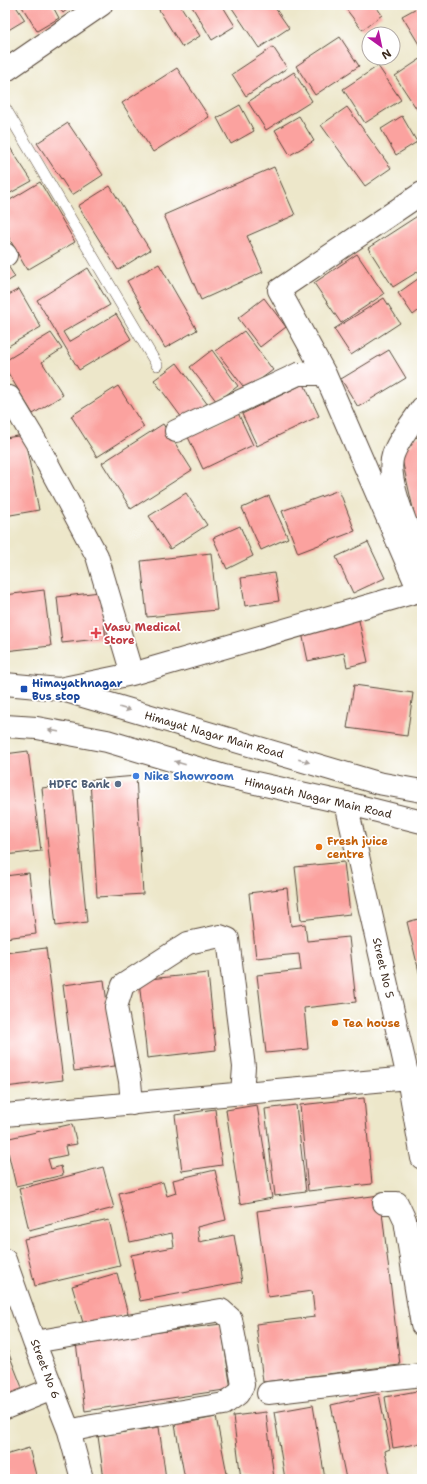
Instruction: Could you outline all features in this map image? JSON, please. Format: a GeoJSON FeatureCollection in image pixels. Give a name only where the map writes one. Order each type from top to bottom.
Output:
{"type":"FeatureCollection","features":[{"type":"Feature","properties":{"kind":"street"},"geometry":{"type":"LineString","coordinates":[[5,71],[101,5]]}},
{"type":"Feature","properties":{"kind":"street"},"geometry":{"type":"LineString","coordinates":[[59,689],[132,674],[420,592],[325,374],[278,290],[422,193]]}},
{"type":"Feature","properties":{"kind":"street"},"geometry":{"type":"LineString","coordinates":[[176,431],[298,374],[325,374]]}},
{"type":"Feature","properties":{"kind":"street"},"geometry":{"type":"LineString","coordinates":[[9,397],[36,442],[97,556],[132,674]]}},
{"type":"Feature","properties":{"kind":"street"},"geometry":{"type":"LineString","coordinates":[[422,408],[399,442],[392,457],[395,493],[422,566]]}},
{"type":"Feature","properties":{"kind":"street","name":"Himayat Nagar Main Road"},"geometry":{"type":"LineString","coordinates":[[5,684],[59,689],[378,783],[422,791]]}},
{"type":"Feature","properties":{"kind":"street","name":"Himayath Nagar Main Road"},"geometry":{"type":"LineString","coordinates":[[5,726],[37,728],[107,741],[224,776],[422,822]]}},
{"type":"Feature","properties":{"kind":"street","name":"Street No 5"},"geometry":{"type":"LineString","coordinates":[[346,804],[415,1079],[422,1158]]}},
{"type":"Feature","properties":{"kind":"street"},"geometry":{"type":"LineString","coordinates":[[132,1104],[130,1081],[116,1007],[122,985],[188,943],[220,936],[228,939],[244,1067],[242,1093]]}},
{"type":"Feature","properties":{"kind":"street"},"geometry":{"type":"LineString","coordinates":[[5,1115],[415,1079]]}},
{"type":"Feature","properties":{"kind":"street"},"geometry":{"type":"LineString","coordinates":[[384,1203],[397,1203],[405,1220],[417,1265],[422,1325]]}},
{"type":"Feature","properties":{"kind":"street","name":"Street No 6"},"geometry":{"type":"LineString","coordinates":[[7,1271],[69,1431],[82,1479]]}},
{"type":"Feature","properties":{"kind":"street"},"geometry":{"type":"LineString","coordinates":[[34,1342],[221,1310],[231,1319],[243,1385],[238,1394],[224,1404],[69,1431]]}},
{"type":"Feature","properties":{"kind":"street"},"geometry":{"type":"LineString","coordinates":[[268,1393],[422,1375]]}},
{"type":"Feature","properties":{"kind":"street"},"geometry":{"type":"LineString","coordinates":[[5,1408],[52,1389]]}},
{"type":"Feature","properties":{"kind":"lane"},"geometry":{"type":"LineString","coordinates":[[5,108],[157,365]]}},
{"type":"Feature","properties":{"kind":"building"},"geometry":{"type":"Polygon","coordinates":[[[5,5],[15,5],[25,20],[5,32],[5,5]]]}},
{"type":"Feature","properties":{"kind":"building"},"geometry":{"type":"Polygon","coordinates":[[[21,5],[52,5],[59,18],[37,31],[21,5]]]}},
{"type":"Feature","properties":{"kind":"building"},"geometry":{"type":"Polygon","coordinates":[[[57,5],[73,5],[63,13],[57,5]]]}},
{"type":"Feature","properties":{"kind":"building"},"geometry":{"type":"Polygon","coordinates":[[[156,5],[180,5],[200,36],[182,47],[156,5]]]}},
{"type":"Feature","properties":{"kind":"building"},"geometry":{"type":"Polygon","coordinates":[[[191,5],[222,5],[235,26],[212,40],[191,5]]]}},
{"type":"Feature","properties":{"kind":"building"},"geometry":{"type":"Polygon","coordinates":[[[230,5],[273,5],[289,28],[259,48],[230,5]]]}},
{"type":"Feature","properties":{"kind":"building"},"geometry":{"type":"Polygon","coordinates":[[[343,5],[375,5],[382,15],[367,26],[361,26],[361,29],[343,5]]]}},
{"type":"Feature","properties":{"kind":"building"},"geometry":{"type":"Polygon","coordinates":[[[422,5],[422,45],[420,46],[402,16],[422,5]]]}},
{"type":"Feature","properties":{"kind":"building"},"geometry":{"type":"Polygon","coordinates":[[[340,37],[359,66],[315,95],[296,66],[340,37]]]}},
{"type":"Feature","properties":{"kind":"building"},"geometry":{"type":"Polygon","coordinates":[[[273,47],[287,68],[246,96],[232,74],[273,47]]]}},
{"type":"Feature","properties":{"kind":"building"},"geometry":{"type":"Polygon","coordinates":[[[422,58],[422,117],[395,76],[422,58]]]}},
{"type":"Feature","properties":{"kind":"building"},"geometry":{"type":"Polygon","coordinates":[[[378,66],[401,100],[365,123],[343,89],[378,66]]]}},
{"type":"Feature","properties":{"kind":"building"},"geometry":{"type":"Polygon","coordinates":[[[177,68],[209,117],[153,152],[122,103],[177,68]]]}},
{"type":"Feature","properties":{"kind":"building"},"geometry":{"type":"Polygon","coordinates":[[[294,72],[312,101],[266,130],[248,102],[294,72]]]}},
{"type":"Feature","properties":{"kind":"building"},"geometry":{"type":"Polygon","coordinates":[[[240,105],[254,131],[231,144],[217,118],[240,105]]]}},
{"type":"Feature","properties":{"kind":"building"},"geometry":{"type":"Polygon","coordinates":[[[347,107],[391,168],[365,186],[321,125],[347,107]]]}},
{"type":"Feature","properties":{"kind":"building"},"geometry":{"type":"Polygon","coordinates":[[[299,116],[314,141],[290,155],[275,130],[299,116]]]}},
{"type":"Feature","properties":{"kind":"building"},"geometry":{"type":"Polygon","coordinates":[[[402,116],[417,142],[396,155],[381,129],[402,116]]]}},
{"type":"Feature","properties":{"kind":"building"},"geometry":{"type":"Polygon","coordinates":[[[68,123],[103,175],[72,195],[37,143],[68,123]]]}},
{"type":"Feature","properties":{"kind":"building"},"geometry":{"type":"Polygon","coordinates":[[[5,140],[32,181],[5,196],[5,140]]]}},
{"type":"Feature","properties":{"kind":"building"},"geometry":{"type":"Polygon","coordinates":[[[274,167],[295,215],[247,236],[263,272],[201,300],[164,215],[274,167]]]}},
{"type":"Feature","properties":{"kind":"building"},"geometry":{"type":"Polygon","coordinates":[[[40,182],[75,242],[27,270],[5,231],[5,203],[40,182]]]}},
{"type":"Feature","properties":{"kind":"building"},"geometry":{"type":"Polygon","coordinates":[[[110,186],[150,250],[118,270],[78,206],[110,186]]]}},
{"type":"Feature","properties":{"kind":"building"},"geometry":{"type":"Polygon","coordinates":[[[422,213],[422,269],[393,287],[368,248],[422,213]]]}},
{"type":"Feature","properties":{"kind":"building"},"geometry":{"type":"Polygon","coordinates":[[[357,254],[384,294],[341,323],[314,283],[357,254]]]}},
{"type":"Feature","properties":{"kind":"building"},"geometry":{"type":"Polygon","coordinates":[[[5,261],[15,277],[5,283],[5,261]]]}},
{"type":"Feature","properties":{"kind":"building"},"geometry":{"type":"Polygon","coordinates":[[[159,264],[197,330],[165,348],[127,281],[159,264]]]}},
{"type":"Feature","properties":{"kind":"building"},"geometry":{"type":"Polygon","coordinates":[[[88,268],[110,305],[63,332],[69,342],[116,314],[131,339],[79,370],[37,300],[88,268]]]}},
{"type":"Feature","properties":{"kind":"building"},"geometry":{"type":"Polygon","coordinates":[[[422,276],[422,308],[413,315],[398,293],[422,276]]]}},
{"type":"Feature","properties":{"kind":"building"},"geometry":{"type":"Polygon","coordinates":[[[19,289],[41,327],[5,348],[5,297],[19,289]]]}},
{"type":"Feature","properties":{"kind":"building"},"geometry":{"type":"Polygon","coordinates":[[[264,298],[286,327],[260,347],[238,318],[264,298]]]}},
{"type":"Feature","properties":{"kind":"building"},"geometry":{"type":"Polygon","coordinates":[[[384,298],[400,323],[351,355],[334,329],[384,298]]]}},
{"type":"Feature","properties":{"kind":"building"},"geometry":{"type":"Polygon","coordinates":[[[244,331],[273,370],[246,390],[216,351],[244,331]]]}},
{"type":"Feature","properties":{"kind":"building"},"geometry":{"type":"Polygon","coordinates":[[[51,333],[62,349],[42,362],[63,395],[33,414],[5,368],[5,361],[51,333]]]}},
{"type":"Feature","properties":{"kind":"building"},"geometry":{"type":"Polygon","coordinates":[[[212,350],[238,386],[217,402],[190,367],[212,350]]]}},
{"type":"Feature","properties":{"kind":"building"},"geometry":{"type":"Polygon","coordinates":[[[389,350],[406,378],[358,407],[341,379],[389,350]]]}},
{"type":"Feature","properties":{"kind":"building"},"geometry":{"type":"Polygon","coordinates":[[[177,363],[208,405],[185,422],[154,380],[177,363]]]}},
{"type":"Feature","properties":{"kind":"building"},"geometry":{"type":"Polygon","coordinates":[[[304,384],[319,416],[257,446],[242,414],[304,384]]]}},
{"type":"Feature","properties":{"kind":"building"},"geometry":{"type":"Polygon","coordinates":[[[118,386],[144,427],[97,457],[71,416],[118,386]]]}},
{"type":"Feature","properties":{"kind":"building"},"geometry":{"type":"Polygon","coordinates":[[[238,413],[253,445],[203,469],[188,437],[238,413]]]}},
{"type":"Feature","properties":{"kind":"building"},"geometry":{"type":"Polygon","coordinates":[[[163,424],[192,470],[131,509],[102,463],[163,424]]]}},
{"type":"Feature","properties":{"kind":"building"},"geometry":{"type":"Polygon","coordinates":[[[24,435],[39,510],[5,516],[5,438],[24,435]]]}},
{"type":"Feature","properties":{"kind":"building"},"geometry":{"type":"Polygon","coordinates":[[[422,436],[421,544],[401,455],[404,446],[412,445],[410,439],[422,436]]]}},
{"type":"Feature","properties":{"kind":"building"},"geometry":{"type":"Polygon","coordinates":[[[339,490],[355,531],[298,553],[282,511],[339,490]]]}},
{"type":"Feature","properties":{"kind":"building"},"geometry":{"type":"Polygon","coordinates":[[[186,493],[207,525],[170,549],[149,516],[186,493]]]}},
{"type":"Feature","properties":{"kind":"building"},"geometry":{"type":"Polygon","coordinates":[[[269,496],[288,538],[261,550],[242,508],[269,496]]]}},
{"type":"Feature","properties":{"kind":"building"},"geometry":{"type":"Polygon","coordinates":[[[240,526],[253,556],[227,569],[213,538],[240,526]]]}},
{"type":"Feature","properties":{"kind":"building"},"geometry":{"type":"Polygon","coordinates":[[[368,542],[385,578],[353,593],[336,557],[368,542]]]}},
{"type":"Feature","properties":{"kind":"building"},"geometry":{"type":"Polygon","coordinates":[[[211,553],[217,610],[147,617],[141,561],[211,553]]]}},
{"type":"Feature","properties":{"kind":"building"},"geometry":{"type":"Polygon","coordinates":[[[274,573],[279,601],[245,606],[241,578],[274,573]]]}},
{"type":"Feature","properties":{"kind":"building"},"geometry":{"type":"Polygon","coordinates":[[[44,590],[51,646],[5,651],[5,595],[44,590]]]}},
{"type":"Feature","properties":{"kind":"building"},"geometry":{"type":"Polygon","coordinates":[[[100,592],[106,638],[62,643],[57,597],[100,592]]]}},
{"type":"Feature","properties":{"kind":"building"},"geometry":{"type":"Polygon","coordinates":[[[358,616],[368,662],[347,667],[344,653],[308,661],[301,628],[358,616]]]}},
{"type":"Feature","properties":{"kind":"building"},"geometry":{"type":"Polygon","coordinates":[[[354,685],[413,693],[407,736],[347,728],[354,685]]]}},
{"type":"Feature","properties":{"kind":"building"},"geometry":{"type":"Polygon","coordinates":[[[28,751],[41,851],[5,855],[5,754],[28,751]]]}},
{"type":"Feature","properties":{"kind":"building"},"geometry":{"type":"Polygon","coordinates":[[[136,776],[143,894],[97,897],[90,780],[136,776]]]}},
{"type":"Feature","properties":{"kind":"building"},"geometry":{"type":"Polygon","coordinates":[[[73,784],[87,922],[56,926],[42,788],[73,784]]]}},
{"type":"Feature","properties":{"kind":"building"},"geometry":{"type":"Polygon","coordinates":[[[344,862],[350,914],[301,920],[295,867],[344,862]]]}},
{"type":"Feature","properties":{"kind":"building"},"geometry":{"type":"Polygon","coordinates":[[[29,873],[36,934],[5,938],[5,876],[29,873]]]}},
{"type":"Feature","properties":{"kind":"building"},"geometry":{"type":"Polygon","coordinates":[[[287,888],[291,926],[305,924],[307,941],[349,937],[356,1002],[304,1008],[308,1049],[266,1053],[257,975],[301,970],[299,954],[256,958],[249,893],[287,888]]]}},
{"type":"Feature","properties":{"kind":"building"},"geometry":{"type":"Polygon","coordinates":[[[422,918],[422,980],[421,980],[407,922],[422,918]]]}},
{"type":"Feature","properties":{"kind":"building"},"geometry":{"type":"Polygon","coordinates":[[[46,948],[63,1080],[5,1087],[5,953],[46,948]]]}},
{"type":"Feature","properties":{"kind":"building"},"geometry":{"type":"Polygon","coordinates":[[[208,973],[216,1050],[147,1058],[139,980],[208,973]]]}},
{"type":"Feature","properties":{"kind":"building"},"geometry":{"type":"Polygon","coordinates":[[[104,980],[115,1066],[74,1071],[63,985],[104,980]]]}},
{"type":"Feature","properties":{"kind":"building"},"geometry":{"type":"Polygon","coordinates":[[[364,1098],[372,1184],[308,1191],[300,1105],[364,1098]]]}},
{"type":"Feature","properties":{"kind":"building"},"geometry":{"type":"Polygon","coordinates":[[[257,1105],[272,1198],[240,1204],[226,1110],[257,1105]]]}},
{"type":"Feature","properties":{"kind":"building"},"geometry":{"type":"Polygon","coordinates":[[[296,1105],[306,1192],[275,1196],[265,1109],[296,1105]]]}},
{"type":"Feature","properties":{"kind":"building"},"geometry":{"type":"Polygon","coordinates":[[[215,1109],[222,1165],[182,1171],[175,1115],[215,1109]]]}},
{"type":"Feature","properties":{"kind":"building"},"geometry":{"type":"Polygon","coordinates":[[[72,1124],[77,1144],[65,1146],[67,1155],[48,1159],[51,1169],[61,1166],[63,1175],[16,1186],[5,1139],[72,1124]]]}},
{"type":"Feature","properties":{"kind":"building"},"geometry":{"type":"Polygon","coordinates":[[[103,1167],[114,1208],[29,1230],[19,1189],[103,1167]]]}},
{"type":"Feature","properties":{"kind":"building"},"geometry":{"type":"Polygon","coordinates":[[[215,1170],[226,1220],[197,1227],[199,1242],[234,1235],[242,1282],[140,1301],[131,1255],[174,1247],[172,1233],[130,1242],[119,1193],[163,1182],[167,1196],[176,1193],[173,1180],[215,1170]]]}},
{"type":"Feature","properties":{"kind":"building"},"geometry":{"type":"Polygon","coordinates":[[[380,1195],[400,1365],[263,1382],[256,1324],[315,1317],[312,1291],[268,1297],[257,1211],[380,1195]]]}},
{"type":"Feature","properties":{"kind":"building"},"geometry":{"type":"Polygon","coordinates":[[[109,1220],[120,1266],[35,1286],[24,1239],[109,1220]]]}},
{"type":"Feature","properties":{"kind":"building"},"geometry":{"type":"Polygon","coordinates":[[[117,1273],[128,1314],[84,1326],[72,1286],[117,1273]]]}},
{"type":"Feature","properties":{"kind":"building"},"geometry":{"type":"Polygon","coordinates":[[[221,1324],[231,1389],[85,1411],[76,1343],[221,1324]]]}},
{"type":"Feature","properties":{"kind":"building"},"geometry":{"type":"Polygon","coordinates":[[[5,1344],[23,1390],[5,1397],[5,1344]]]}},
{"type":"Feature","properties":{"kind":"building"},"geometry":{"type":"Polygon","coordinates":[[[422,1390],[422,1443],[393,1448],[385,1397],[422,1390]]]}},
{"type":"Feature","properties":{"kind":"building"},"geometry":{"type":"Polygon","coordinates":[[[379,1394],[390,1449],[385,1451],[391,1479],[346,1479],[331,1405],[379,1394]]]}},
{"type":"Feature","properties":{"kind":"building"},"geometry":{"type":"Polygon","coordinates":[[[313,1405],[325,1479],[285,1479],[274,1412],[313,1405]]]}},
{"type":"Feature","properties":{"kind":"building"},"geometry":{"type":"Polygon","coordinates":[[[266,1412],[274,1479],[241,1479],[233,1416],[266,1412]]]}},
{"type":"Feature","properties":{"kind":"building"},"geometry":{"type":"Polygon","coordinates":[[[216,1417],[228,1479],[185,1479],[175,1425],[216,1417]]]}},
{"type":"Feature","properties":{"kind":"building"},"geometry":{"type":"Polygon","coordinates":[[[159,1427],[166,1479],[104,1479],[98,1436],[159,1427]]]}},
{"type":"Feature","properties":{"kind":"building"},"geometry":{"type":"Polygon","coordinates":[[[29,1448],[37,1479],[5,1479],[5,1455],[29,1448]]]}},
{"type":"Feature","properties":{"kind":"place","name":"Vasu Medical Store"},"geometry":{"type":"Point","coordinates":[96,633]}},
{"type":"Feature","properties":{"kind":"place","name":"Himayathnagar Bus stop"},"geometry":{"type":"Point","coordinates":[24,689]}},
{"type":"Feature","properties":{"kind":"place","name":"Nike Showroom"},"geometry":{"type":"Point","coordinates":[136,776]}},
{"type":"Feature","properties":{"kind":"place","name":"HDFC Bank"},"geometry":{"type":"Point","coordinates":[118,784]}},
{"type":"Feature","properties":{"kind":"place","name":"Fresh juice centre"},"geometry":{"type":"Point","coordinates":[319,847]}},
{"type":"Feature","properties":{"kind":"place","name":"Tea house"},"geometry":{"type":"Point","coordinates":[335,1023]}}]}
